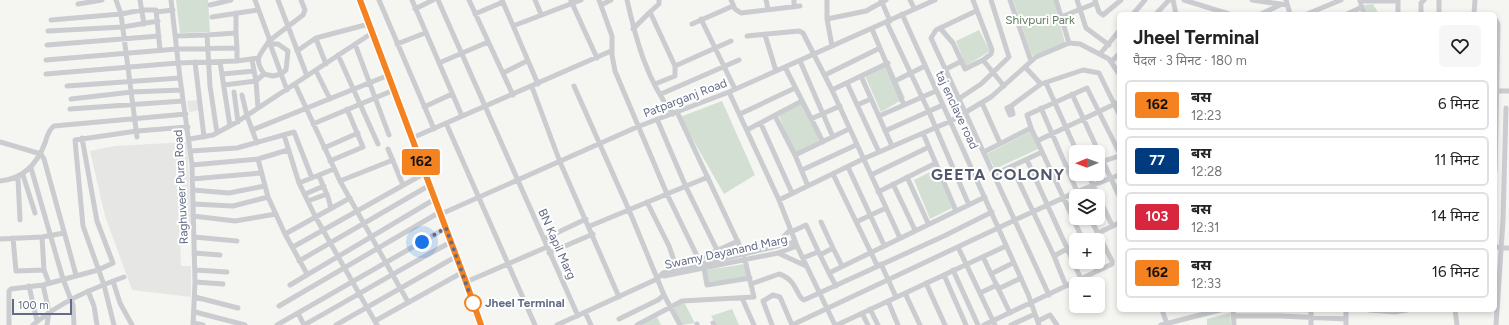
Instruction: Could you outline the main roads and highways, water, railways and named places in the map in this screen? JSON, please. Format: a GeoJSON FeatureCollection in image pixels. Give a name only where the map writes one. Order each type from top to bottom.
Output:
{"type":"FeatureCollection","features":[{"type":"Feature","properties":{"kind":"place","name":"Jheel Terminal"},"geometry":{"type":"Point","coordinates":[473,303]}},
{"type":"Feature","properties":{"kind":"district","name":"GEETA COLONY"},"geometry":{"type":"Point","coordinates":[998,174]}},
{"type":"Feature","properties":{"kind":"park label","name":"Shivpuri Park"},"geometry":{"type":"Point","coordinates":[1040,20]}}]}
